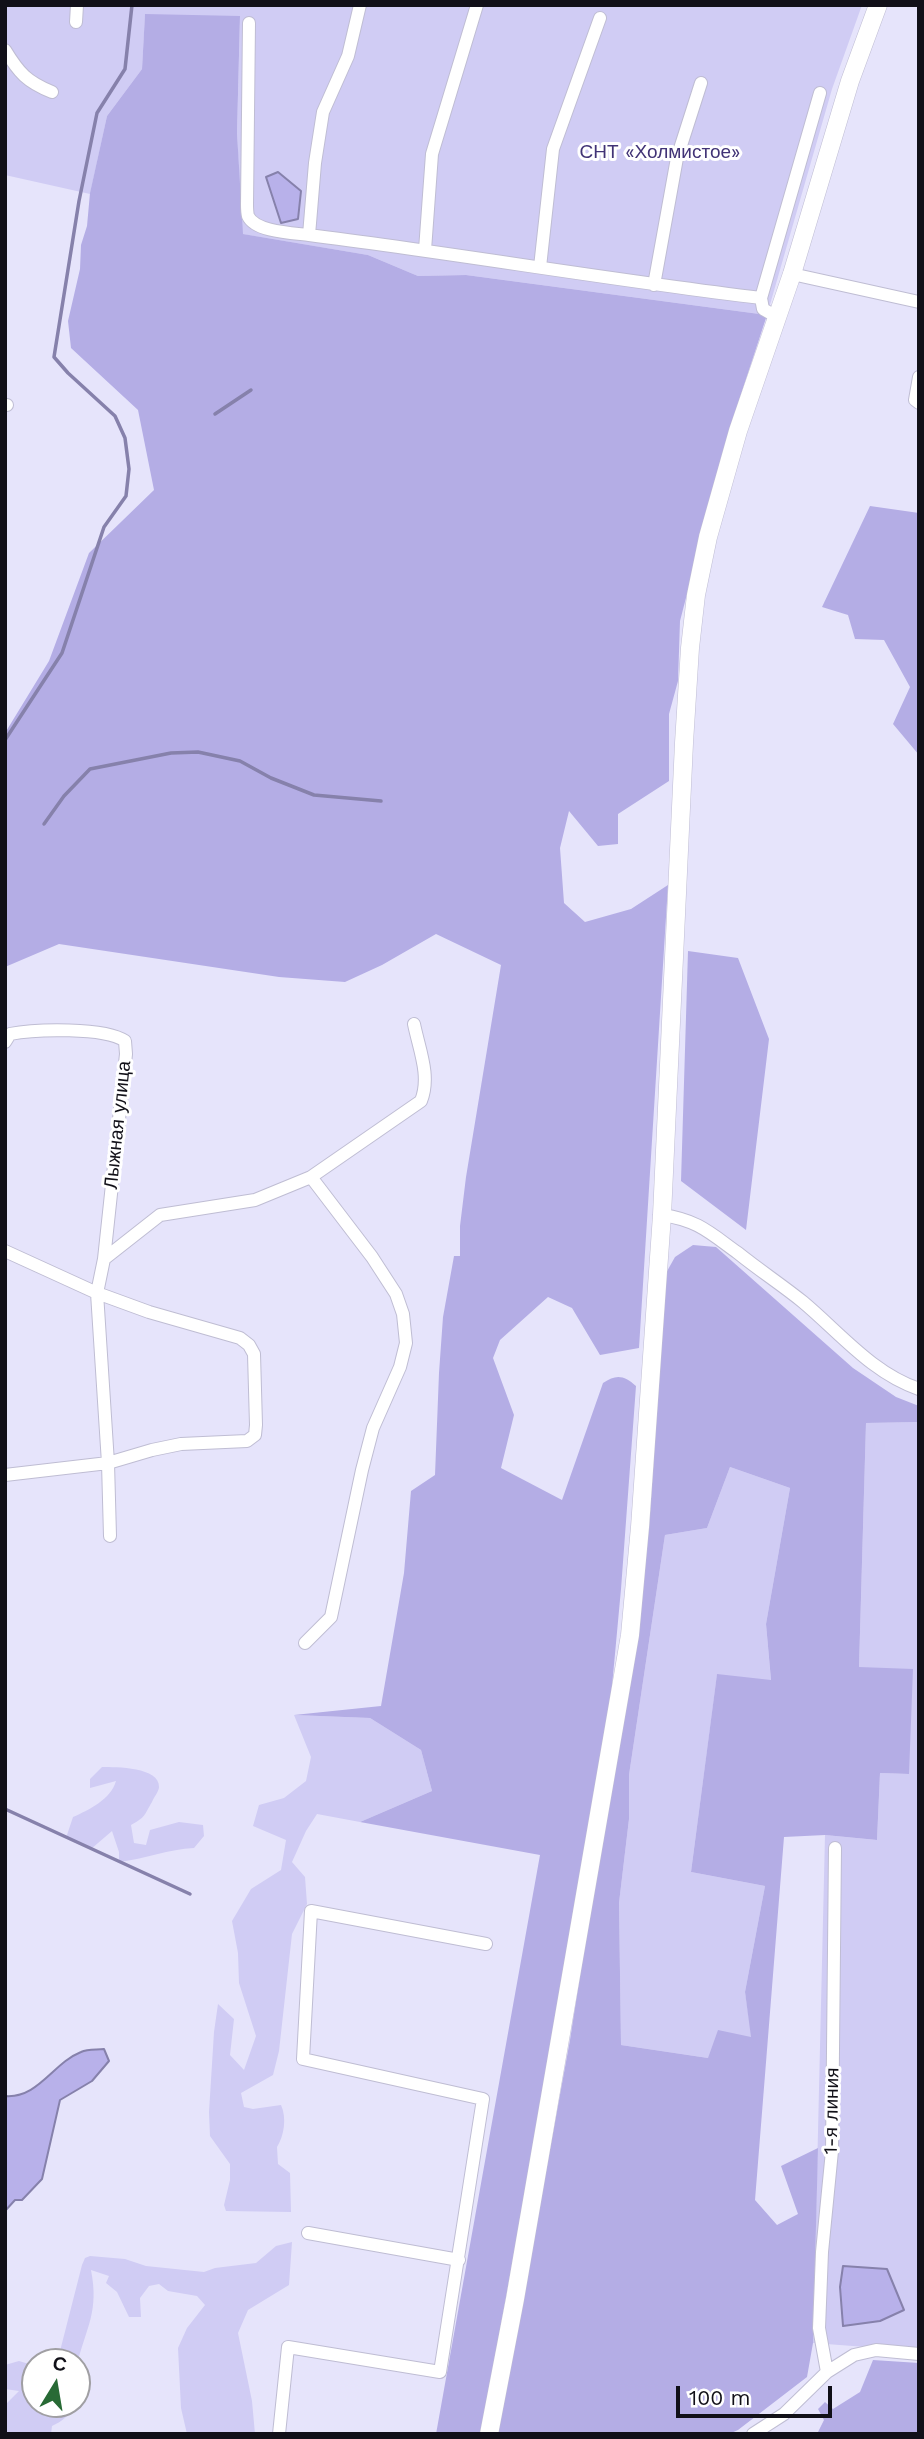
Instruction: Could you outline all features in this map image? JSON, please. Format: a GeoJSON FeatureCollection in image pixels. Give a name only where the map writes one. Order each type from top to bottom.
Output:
{"type":"FeatureCollection","features":[{"type":"Feature","properties":{"kind":"main road"},"geometry":{"type":"LineString","coordinates":[[489,2434],[515,2299],[630,1636],[662,1215],[684,743],[696,595],[708,537],[738,431],[792,274],[850,81],[878,5]]}},
{"type":"Feature","properties":{"kind":"street"},"geometry":{"type":"LineString","coordinates":[[76,22],[78,5]]}},
{"type":"Feature","properties":{"kind":"street"},"geometry":{"type":"LineString","coordinates":[[309,235],[315,163],[323,112],[348,56],[360,5]]}},
{"type":"Feature","properties":{"kind":"street"},"geometry":{"type":"LineString","coordinates":[[425,250],[432,154],[477,5]]}},
{"type":"Feature","properties":{"kind":"street"},"geometry":{"type":"LineString","coordinates":[[540,267],[553,149],[600,18]]}},
{"type":"Feature","properties":{"kind":"street"},"geometry":{"type":"LineString","coordinates":[[250,23],[247,204],[249,217],[256,224],[267,229],[761,298]]}},
{"type":"Feature","properties":{"kind":"street"},"geometry":{"type":"LineString","coordinates":[[5,50],[17,70],[32,84],[52,92]]}},
{"type":"Feature","properties":{"kind":"street"},"geometry":{"type":"LineString","coordinates":[[654,285],[677,158],[701,83]]}},
{"type":"Feature","properties":{"kind":"street"},"geometry":{"type":"LineString","coordinates":[[777,317],[763,309],[761,298],[820,93]]}},
{"type":"Feature","properties":{"kind":"street"},"geometry":{"type":"LineString","coordinates":[[792,274],[919,302]]}},
{"type":"Feature","properties":{"kind":"street"},"geometry":{"type":"LineString","coordinates":[[919,377],[915,400],[919,403]]}},
{"type":"Feature","properties":{"kind":"street"},"geometry":{"type":"LineString","coordinates":[[104,1259],[160,1215],[255,1200],[311,1177],[421,1101],[426,1088],[425,1074],[414,1024]]}},
{"type":"Feature","properties":{"kind":"street","name":"Лыжная улица"},"geometry":{"type":"LineString","coordinates":[[5,1042],[10,1034],[62,1030],[117,1035],[125,1041],[126,1054],[104,1259],[97,1293],[110,1536]]}},
{"type":"Feature","properties":{"kind":"street"},"geometry":{"type":"LineString","coordinates":[[305,1643],[331,1618],[373,1428],[400,1367],[406,1343],[403,1314],[396,1294],[372,1257],[311,1177]]}},
{"type":"Feature","properties":{"kind":"street"},"geometry":{"type":"LineString","coordinates":[[662,1215],[687,1218],[709,1232],[803,1303],[858,1353],[905,1384],[919,1389]]}},
{"type":"Feature","properties":{"kind":"street"},"geometry":{"type":"LineString","coordinates":[[5,1251],[97,1293],[149,1312],[240,1338],[254,1354],[256,1425],[255,1435],[247,1441],[181,1444],[108,1463],[5,1475]]}},
{"type":"Feature","properties":{"kind":"street","name":"1-я линия"},"geometry":{"type":"LineString","coordinates":[[827,2372],[819,2328],[822,2252],[832,2151],[835,1848]]}},
{"type":"Feature","properties":{"kind":"street"},"geometry":{"type":"LineString","coordinates":[[279,2434],[288,2347],[440,2372],[483,2099],[303,2059],[312,1910],[486,1944]]}},
{"type":"Feature","properties":{"kind":"street"},"geometry":{"type":"LineString","coordinates":[[309,2233],[459,2260]]}},
{"type":"Feature","properties":{"kind":"street"},"geometry":{"type":"LineString","coordinates":[[753,2434],[784,2414],[827,2372],[854,2355],[876,2350],[919,2354]]}},
{"type":"Feature","properties":{"kind":"green space","name":"СНТ «Холмистое»"},"geometry":{"type":"Polygon","coordinates":[[[5,5],[862,5],[832,89],[767,315],[466,275],[418,276],[368,255],[242,234],[237,133],[240,17],[145,15],[142,69],[107,116],[90,194],[5,175],[5,5]]]}},
{"type":"Feature","properties":{"kind":"green space"},"geometry":{"type":"Polygon","coordinates":[[[919,1422],[919,2351],[813,2343],[825,1835],[877,1840],[880,1773],[908,1774],[859,1667],[866,1423],[919,1422]]]}},
{"type":"Feature","properties":{"kind":"green space"},"geometry":{"type":"Polygon","coordinates":[[[730,1467],[790,1488],[766,1624],[771,1681],[717,1675],[691,1872],[765,1886],[745,1992],[752,2038],[708,2058],[621,2045],[619,1903],[629,1819],[629,1775],[665,1535],[707,1528],[730,1467]]]}},
{"type":"Feature","properties":{"kind":"green space"},"geometry":{"type":"Polygon","coordinates":[[[294,1715],[370,1718],[421,1750],[432,1791],[360,1822],[317,1814],[306,1831],[292,1862],[305,1877],[307,1904],[292,1934],[279,2051],[273,2075],[241,2093],[244,2107],[253,2109],[281,2105],[284,2121],[277,2147],[278,2164],[290,2173],[291,2212],[226,2211],[224,2205],[230,2180],[230,2164],[210,2136],[214,2032],[218,2004],[234,2019],[230,2055],[244,2070],[256,2036],[239,1983],[238,1953],[232,1921],[251,1889],[281,1870],[286,1840],[253,1826],[259,1805],[284,1798],[306,1781],[311,1757],[294,1715]]]}},
{"type":"Feature","properties":{"kind":"green space"},"geometry":{"type":"Polygon","coordinates":[[[102,1767],[145,1772],[157,1780],[158,1790],[146,1813],[131,1825],[134,1843],[146,1845],[150,1830],[179,1822],[203,1825],[204,1836],[194,1848],[119,1862],[119,1852],[112,1831],[91,1849],[66,1838],[73,1817],[99,1803],[113,1787],[116,1781],[90,1788],[90,1779],[102,1767]]]}},
{"type":"Feature","properties":{"kind":"green space"},"geometry":{"type":"Polygon","coordinates":[[[292,2242],[289,2285],[248,2310],[238,2333],[252,2401],[255,2434],[187,2434],[181,2408],[178,2348],[187,2328],[205,2305],[197,2296],[168,2291],[159,2284],[149,2286],[140,2298],[141,2317],[129,2317],[117,2292],[106,2283],[109,2276],[91,2270],[93,2308],[82,2348],[61,2348],[85,2258],[90,2256],[125,2259],[146,2266],[204,2272],[256,2263],[276,2246],[292,2242]]]}},
{"type":"Feature","properties":{"kind":"green space"},"geometry":{"type":"Polygon","coordinates":[[[21,2362],[21,2418],[65,2418],[52,2426],[51,2434],[5,2434],[5,2405],[19,2391],[5,2389],[5,2365],[21,2362]]]}},
{"type":"Feature","properties":{"kind":"shaded area"},"geometry":{"type":"Polygon","coordinates":[[[145,14],[240,16],[237,133],[243,234],[368,255],[418,276],[466,275],[767,315],[730,428],[680,621],[678,681],[669,714],[669,781],[618,814],[618,844],[598,846],[569,811],[560,848],[564,903],[585,922],[631,909],[668,885],[639,1348],[600,1355],[572,1308],[548,1297],[500,1340],[493,1358],[514,1415],[501,1468],[562,1500],[603,1383],[620,1377],[636,1386],[606,1751],[481,2434],[436,2434],[540,1855],[360,1822],[432,1791],[421,1750],[370,1718],[294,1715],[381,1706],[404,1573],[411,1491],[435,1475],[443,1317],[454,1256],[460,1256],[460,1226],[466,1177],[501,965],[436,934],[382,965],[345,982],[279,977],[59,944],[5,967],[5,733],[49,661],[89,553],[154,490],[138,410],[71,348],[68,321],[80,269],[81,245],[87,226],[90,193],[107,116],[142,69],[145,14]]]}},
{"type":"Feature","properties":{"kind":"shaded area"},"geometry":{"type":"Polygon","coordinates":[[[278,172],[301,191],[298,219],[281,223],[266,177],[278,172]]]}},
{"type":"Feature","properties":{"kind":"shaded area"},"geometry":{"type":"Polygon","coordinates":[[[870,506],[919,513],[919,755],[893,724],[910,687],[884,640],[855,639],[848,615],[822,607],[870,506]]]}},
{"type":"Feature","properties":{"kind":"shaded area"},"geometry":{"type":"Polygon","coordinates":[[[688,951],[738,958],[769,1039],[746,1230],[681,1181],[688,951]]]}},
{"type":"Feature","properties":{"kind":"shaded area"},"geometry":{"type":"Polygon","coordinates":[[[693,1245],[716,1247],[853,1368],[896,1397],[919,1406],[919,1422],[866,1423],[859,1667],[913,1669],[909,1774],[880,1773],[877,1840],[825,1835],[784,1837],[755,2200],[777,2225],[798,2214],[781,2166],[818,2148],[813,2343],[807,2377],[729,2434],[498,2434],[570,2040],[649,1529],[666,1273],[675,1257],[693,1245]],[[730,1467],[707,1528],[665,1535],[629,1775],[629,1819],[619,1903],[621,2045],[708,2058],[718,2030],[751,2037],[745,1992],[765,1886],[691,1872],[717,1674],[771,1680],[766,1624],[790,1488],[730,1467]]]}},
{"type":"Feature","properties":{"kind":"shaded area"},"geometry":{"type":"Polygon","coordinates":[[[104,2049],[109,2061],[92,2081],[60,2100],[42,2179],[22,2200],[15,2200],[5,2211],[5,2096],[27,2092],[81,2052],[104,2049]]]}},
{"type":"Feature","properties":{"kind":"shaded area"},"geometry":{"type":"Polygon","coordinates":[[[843,2266],[887,2269],[904,2310],[880,2321],[843,2326],[840,2287],[843,2266]]]}},
{"type":"Feature","properties":{"kind":"shaded area"},"geometry":{"type":"Polygon","coordinates":[[[873,2360],[919,2363],[919,2434],[817,2434],[824,2420],[818,2409],[825,2402],[833,2409],[860,2392],[873,2360]]]}},
{"type":"Feature","properties":{"kind":"waterway"},"geometry":{"type":"LineString","coordinates":[[5,740],[62,653],[104,527],[126,496],[129,469],[125,438],[115,416],[54,357],[79,201],[97,113],[125,69],[132,5]]}},
{"type":"Feature","properties":{"kind":"waterway"},"geometry":{"type":"LineString","coordinates":[[215,414],[251,390]]}},
{"type":"Feature","properties":{"kind":"waterway"},"geometry":{"type":"LineString","coordinates":[[44,824],[64,796],[90,769],[171,753],[198,752],[240,761],[271,778],[314,795],[381,801]]}},
{"type":"Feature","properties":{"kind":"waterway"},"geometry":{"type":"LineString","coordinates":[[5,1809],[190,1894]]}}]}
